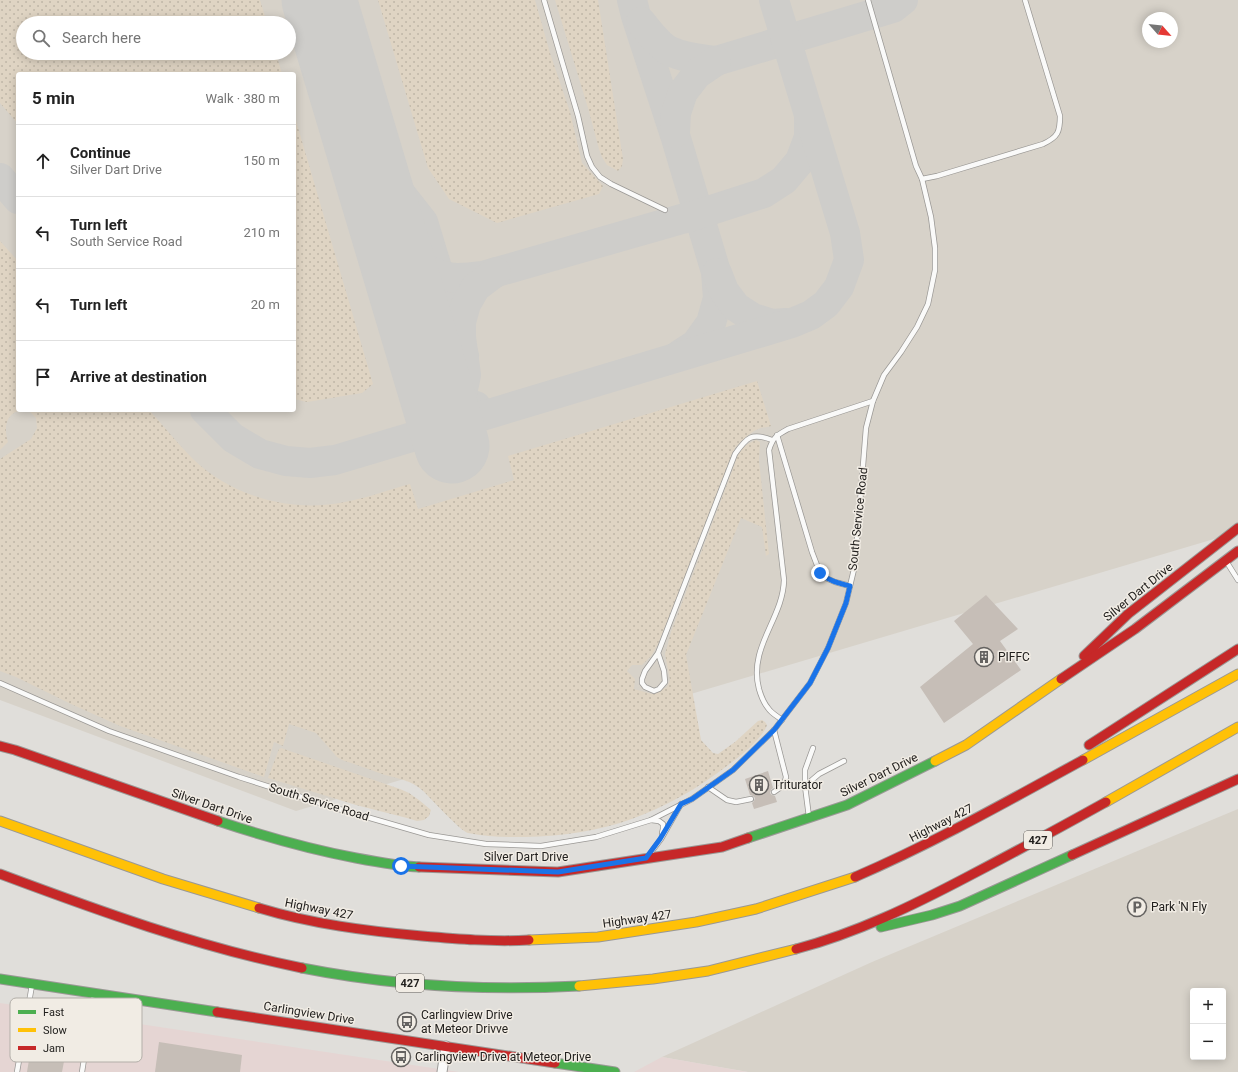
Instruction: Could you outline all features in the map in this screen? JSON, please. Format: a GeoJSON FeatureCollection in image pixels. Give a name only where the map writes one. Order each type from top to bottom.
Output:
{"type":"FeatureCollection","features":[{"type":"Feature","properties":{"kind":"main road","name":"Silver Dart Drive"},"geometry":{"type":"LineString","coordinates":[[1059,680],[1128,614],[1238,528]]}},
{"type":"Feature","properties":{"kind":"main road","name":"Silver Dart Drive"},"geometry":{"type":"LineString","coordinates":[[0,746],[239,828],[321,851],[401,866],[558,872],[722,847],[847,805],[966,744],[1135,629],[1238,551]]}},
{"type":"Feature","properties":{"kind":"main road"},"geometry":{"type":"LineString","coordinates":[[1082,749],[1238,648]]}},
{"type":"Feature","properties":{"kind":"main road","name":"Highway 427"},"geometry":{"type":"LineString","coordinates":[[0,821],[163,879],[286,916],[350,928],[465,940],[518,941],[598,937],[696,922],[756,909],[851,879],[921,847],[979,817],[1238,674]]}},
{"type":"Feature","properties":{"kind":"main road","name":"427"},"geometry":{"type":"LineString","coordinates":[[0,874],[122,918],[196,942],[272,962],[324,972],[428,985],[519,989],[573,987],[641,981],[710,970],[778,954],[830,939],[893,913],[996,863],[1238,727]]}},
{"type":"Feature","properties":{"kind":"main road","name":"Silver Dart Drive"},"geometry":{"type":"LineString","coordinates":[[0,742],[15,750]]}},
{"type":"Feature","properties":{"kind":"main road"},"geometry":{"type":"LineString","coordinates":[[979,817],[1070,757]]}},
{"type":"Feature","properties":{"kind":"main road"},"geometry":{"type":"LineString","coordinates":[[830,939],[932,915],[960,906],[1238,778]]}},
{"type":"Feature","properties":{"kind":"main road","name":"Carlingview Drive"},"geometry":{"type":"LineString","coordinates":[[0,979],[127,998]]}},
{"type":"Feature","properties":{"kind":"main road","name":"Carlingview Drive"},"geometry":{"type":"LineString","coordinates":[[142,1000],[615,1072]]}},
{"type":"Feature","properties":{"kind":"street"},"geometry":{"type":"LineString","coordinates":[[442,1072],[446,1046]]}},
{"type":"Feature","properties":{"kind":"lane"},"geometry":{"type":"LineString","coordinates":[[544,0],[578,116],[587,156],[592,167],[600,177],[665,210]]}},
{"type":"Feature","properties":{"kind":"lane","name":"South Service Road"},"geometry":{"type":"LineString","coordinates":[[0,683],[109,731],[225,772],[339,809],[429,834],[486,844],[542,846],[596,837],[651,820],[692,799],[733,770],[774,730],[782,720],[810,683],[828,648],[846,603],[855,565],[866,428],[872,401],[884,375],[901,352],[917,326],[928,304],[934,280],[935,248],[931,217],[922,179],[916,166],[868,0]]}},
{"type":"Feature","properties":{"kind":"lane"},"geometry":{"type":"LineString","coordinates":[[922,179],[944,174],[1043,144],[1058,134],[1060,116],[1025,0]]}},
{"type":"Feature","properties":{"kind":"lane"},"geometry":{"type":"LineString","coordinates":[[782,720],[768,709],[761,698],[757,682],[757,662],[761,648],[779,607],[784,589],[769,450],[772,440],[788,429],[872,401]]}},
{"type":"Feature","properties":{"kind":"lane"},"geometry":{"type":"LineString","coordinates":[[778,435],[812,552],[820,573],[826,578],[835,582],[850,586]]}},
{"type":"Feature","properties":{"kind":"lane"},"geometry":{"type":"LineString","coordinates":[[658,653],[664,671],[665,682],[659,689],[654,691],[642,683],[645,671],[658,653],[735,454],[749,438],[762,436],[772,440]]}},
{"type":"Feature","properties":{"kind":"lane"},"geometry":{"type":"LineString","coordinates":[[1226,560],[1238,580]]}},
{"type":"Feature","properties":{"kind":"lane"},"geometry":{"type":"LineString","coordinates":[[774,730],[786,777],[784,785],[774,792]]}},
{"type":"Feature","properties":{"kind":"lane"},"geometry":{"type":"LineString","coordinates":[[809,818],[805,786],[805,770],[813,748]]}},
{"type":"Feature","properties":{"kind":"lane"},"geometry":{"type":"LineString","coordinates":[[805,786],[818,774],[844,761]]}},
{"type":"Feature","properties":{"kind":"lane"},"geometry":{"type":"LineString","coordinates":[[708,787],[727,800],[736,802],[751,799]]}},
{"type":"Feature","properties":{"kind":"lane","name":"South Service Road"},"geometry":{"type":"LineString","coordinates":[[646,858],[660,839],[681,804]]}},
{"type":"Feature","properties":{"kind":"lane"},"geometry":{"type":"LineString","coordinates":[[651,820],[659,821],[663,824],[664,830],[660,839]]}},
{"type":"Feature","properties":{"kind":"lane"},"geometry":{"type":"LineString","coordinates":[[29,998],[32,983]]}},
{"type":"Feature","properties":{"kind":"lane"},"geometry":{"type":"LineString","coordinates":[[93,998],[94,993]]}},
{"type":"Feature","properties":{"kind":"lane"},"geometry":{"type":"LineString","coordinates":[[17,1072],[19,1062]]}},
{"type":"Feature","properties":{"kind":"lane"},"geometry":{"type":"LineString","coordinates":[[83,1072],[84,1062]]}},
{"type":"Feature","properties":{"kind":"shaded area"},"geometry":{"type":"Polygon","coordinates":[[[0,0],[1238,0],[1238,533],[296,811],[0,700],[0,0]]]}},
{"type":"Feature","properties":{"kind":"shaded area"},"geometry":{"type":"Polygon","coordinates":[[[0,0],[260,0],[265,16],[16,16],[16,60],[278,60],[281,72],[16,72],[16,122],[0,103],[0,0]]]}},
{"type":"Feature","properties":{"kind":"shaded area"},"geometry":{"type":"Polygon","coordinates":[[[378,0],[535,0],[550,53],[570,112],[582,163],[603,186],[599,194],[497,223],[449,199],[428,168],[378,0]]]}},
{"type":"Feature","properties":{"kind":"shaded area"},"geometry":{"type":"Polygon","coordinates":[[[555,0],[598,0],[623,159],[622,166],[618,171],[607,165],[599,149],[555,0]]]}},
{"type":"Feature","properties":{"kind":"shaded area"},"geometry":{"type":"Polygon","coordinates":[[[296,121],[373,384],[362,393],[307,402],[296,399],[296,121]]]}},
{"type":"Feature","properties":{"kind":"shaded area"},"geometry":{"type":"Polygon","coordinates":[[[0,241],[16,259],[16,412],[8,419],[6,433],[8,442],[0,450],[0,241]]]}},
{"type":"Feature","properties":{"kind":"shaded area"},"geometry":{"type":"Polygon","coordinates":[[[757,381],[771,426],[755,430],[745,437],[735,448],[658,644],[651,656],[642,665],[632,665],[627,671],[635,679],[634,689],[652,694],[667,687],[670,680],[665,654],[671,632],[737,456],[747,444],[756,440],[760,442],[759,461],[769,554],[766,556],[762,527],[741,518],[686,655],[701,740],[713,753],[718,754],[735,742],[758,721],[762,720],[765,722],[767,725],[765,730],[761,736],[744,752],[704,783],[657,809],[632,819],[581,832],[554,836],[503,837],[468,833],[464,831],[414,784],[342,760],[337,757],[316,733],[289,724],[283,746],[274,742],[264,777],[120,726],[16,677],[0,671],[0,459],[31,439],[37,428],[36,418],[30,412],[151,412],[186,452],[208,472],[225,483],[263,499],[283,503],[325,505],[345,502],[410,484],[418,509],[514,480],[508,456],[757,381]]]}},
{"type":"Feature","properties":{"kind":"shaded area"},"geometry":{"type":"Polygon","coordinates":[[[281,748],[409,793],[431,810],[429,816],[424,820],[417,821],[356,805],[268,778],[279,749],[281,748]]]}},
{"type":"Feature","properties":{"kind":"shaded area","name":"Park 'N Fly"},"geometry":{"type":"Polygon","coordinates":[[[1238,809],[1238,1072],[748,1072],[662,1057],[872,962],[1238,809]]]}},
{"type":"Feature","properties":{"kind":"shaded area"},"geometry":{"type":"Polygon","coordinates":[[[0,1003],[10,1005],[10,1062],[142,1062],[142,1024],[459,1072],[0,1072],[0,1003]]]}},
{"type":"Feature","properties":{"kind":"shaded area"},"geometry":{"type":"Polygon","coordinates":[[[662,1057],[748,1072],[634,1072],[662,1057]]]}},
{"type":"Feature","properties":{"kind":"building","name":"PIFFC"},"geometry":{"type":"Polygon","coordinates":[[[986,595],[1018,629],[1000,641],[1021,670],[944,723],[920,687],[973,644],[954,621],[986,595]]]}},
{"type":"Feature","properties":{"kind":"building","name":"Triturator"},"geometry":{"type":"Polygon","coordinates":[[[768,771],[773,788],[770,793],[775,796],[777,802],[754,809],[752,803],[755,798],[750,795],[745,779],[768,771]]]}},
{"type":"Feature","properties":{"kind":"building"},"geometry":{"type":"Polygon","coordinates":[[[159,1042],[242,1055],[240,1072],[155,1072],[159,1042]]]}},
{"type":"Feature","properties":{"kind":"building"},"geometry":{"type":"Polygon","coordinates":[[[29,1062],[64,1062],[62,1072],[27,1072],[29,1062]]]}},
{"type":"Feature","properties":{"kind":"taxiway"},"geometry":{"type":"LineString","coordinates":[[632,0],[675,135],[716,272],[718,298],[711,323],[696,344],[679,355]]}},
{"type":"Feature","properties":{"kind":"taxiway"},"geometry":{"type":"LineString","coordinates":[[207,412],[233,438],[260,454],[286,461],[310,463],[335,460],[792,323],[811,315],[826,304],[839,287],[849,260],[845,233],[774,0]]}},
{"type":"Feature","properties":{"kind":"taxiway"},"geometry":{"type":"LineString","coordinates":[[641,22],[666,49],[687,57],[716,61],[893,8],[903,0]]}},
{"type":"Feature","properties":{"kind":"taxiway"},"geometry":{"type":"LineString","coordinates":[[675,133],[676,113],[683,92],[697,74],[716,61]]}},
{"type":"Feature","properties":{"kind":"taxiway"},"geometry":{"type":"LineString","coordinates":[[384,219],[399,246],[418,264],[434,272],[450,277],[461,278],[483,276],[699,214],[764,193],[784,180],[800,161],[809,137],[809,119]]}},
{"type":"Feature","properties":{"kind":"taxiway"},"geometry":{"type":"LineString","coordinates":[[361,143],[423,222],[464,356]]}},
{"type":"Feature","properties":{"kind":"taxiway"},"geometry":{"type":"LineString","coordinates":[[0,178],[16,197]]}},
{"type":"Feature","properties":{"kind":"taxiway"},"geometry":{"type":"LineString","coordinates":[[428,431],[451,412],[463,389],[466,375],[461,337],[461,322],[466,304],[476,287],[496,272]]}},
{"type":"Feature","properties":{"kind":"taxiway"},"geometry":{"type":"LineString","coordinates":[[717,273],[724,291],[736,307],[753,318],[772,324],[786,323]]}},
{"type":"Feature","properties":{"kind":"taxiway"},"geometry":{"type":"LineString","coordinates":[[430,373],[456,397],[476,406]]}},
{"type":"Feature","properties":{"kind":"runway"},"geometry":{"type":"LineString","coordinates":[[319,0],[452,446]]}},
{"type":"Feature","properties":{"kind":"traffic: fast"},"geometry":{"type":"LineString","coordinates":[[748,838],[847,805],[935,761]]}},
{"type":"Feature","properties":{"kind":"traffic: fast"},"geometry":{"type":"LineString","coordinates":[[218,821],[321,851],[403,866],[419,867]]}},
{"type":"Feature","properties":{"kind":"traffic: fast"},"geometry":{"type":"LineString","coordinates":[[881,927],[932,915],[960,906],[1072,855]]}},
{"type":"Feature","properties":{"kind":"traffic: fast"},"geometry":{"type":"LineString","coordinates":[[302,968],[371,979],[440,986],[509,988],[579,986]]}},
{"type":"Feature","properties":{"kind":"traffic: fast"},"geometry":{"type":"LineString","coordinates":[[0,979],[125,998]]}},
{"type":"Feature","properties":{"kind":"traffic: fast"},"geometry":{"type":"LineString","coordinates":[[142,1001],[217,1012]]}},
{"type":"Feature","properties":{"kind":"traffic: fast"},"geometry":{"type":"LineString","coordinates":[[555,1063],[615,1072]]}},
{"type":"Feature","properties":{"kind":"traffic: slow"},"geometry":{"type":"LineString","coordinates":[[1083,760],[1238,674]]}},
{"type":"Feature","properties":{"kind":"traffic: slow"},"geometry":{"type":"LineString","coordinates":[[935,761],[966,745],[1061,679]]}},
{"type":"Feature","properties":{"kind":"traffic: slow"},"geometry":{"type":"LineString","coordinates":[[1106,802],[1238,727]]}},
{"type":"Feature","properties":{"kind":"traffic: slow"},"geometry":{"type":"LineString","coordinates":[[0,821],[163,879],[259,908]]}},
{"type":"Feature","properties":{"kind":"traffic: slow"},"geometry":{"type":"LineString","coordinates":[[529,940],[598,937],[696,922],[756,909],[855,877]]}},
{"type":"Feature","properties":{"kind":"traffic: slow"},"geometry":{"type":"LineString","coordinates":[[579,986],[653,979],[708,971],[796,949]]}},
{"type":"Feature","properties":{"kind":"traffic: jam"},"geometry":{"type":"LineString","coordinates":[[1084,656],[1128,614],[1238,528]]}},
{"type":"Feature","properties":{"kind":"traffic: jam"},"geometry":{"type":"LineString","coordinates":[[1061,679],[1135,629],[1238,551]]}},
{"type":"Feature","properties":{"kind":"traffic: jam"},"geometry":{"type":"LineString","coordinates":[[1089,745],[1238,649]]}},
{"type":"Feature","properties":{"kind":"traffic: jam"},"geometry":{"type":"LineString","coordinates":[[0,746],[218,821]]}},
{"type":"Feature","properties":{"kind":"traffic: jam"},"geometry":{"type":"LineString","coordinates":[[855,877],[942,836],[1083,760]]}},
{"type":"Feature","properties":{"kind":"traffic: jam"},"geometry":{"type":"LineString","coordinates":[[1072,855],[1238,779]]}},
{"type":"Feature","properties":{"kind":"traffic: jam"},"geometry":{"type":"LineString","coordinates":[[796,949],[863,927],[906,908],[986,867],[1106,802]]}},
{"type":"Feature","properties":{"kind":"traffic: jam"},"geometry":{"type":"LineString","coordinates":[[419,867],[558,872],[722,847],[748,838]]}},
{"type":"Feature","properties":{"kind":"traffic: jam"},"geometry":{"type":"LineString","coordinates":[[0,874],[74,901],[187,939],[225,950],[302,968]]}},
{"type":"Feature","properties":{"kind":"traffic: jam"},"geometry":{"type":"LineString","coordinates":[[259,908],[319,923],[381,932],[475,940],[529,940]]}},
{"type":"Feature","properties":{"kind":"traffic: jam"},"geometry":{"type":"LineString","coordinates":[[217,1012],[555,1063]]}},
{"type":"Feature","properties":{"kind":"place","name":"PIFFC"},"geometry":{"type":"Point","coordinates":[984,657]}},
{"type":"Feature","properties":{"kind":"place","name":"Triturator"},"geometry":{"type":"Point","coordinates":[759,785]}},
{"type":"Feature","properties":{"kind":"place","name":"Park 'N Fly"},"geometry":{"type":"Point","coordinates":[1137,907]}},
{"type":"Feature","properties":{"kind":"place","name":"Carlingview Drive at Meteor Drivve"},"geometry":{"type":"Point","coordinates":[407,1022]}},
{"type":"Feature","properties":{"kind":"place","name":"Carlingview Drive at Meteor Drive"},"geometry":{"type":"Point","coordinates":[401,1057]}},
{"type":"Feature","properties":{"kind":"route"},"geometry":{"type":"LineString","coordinates":[[401,866],[558,872],[646,858],[660,839],[681,804],[692,799],[733,770],[774,730],[810,683],[828,648],[846,603],[850,586],[835,582],[826,578],[820,573]]}}]}
